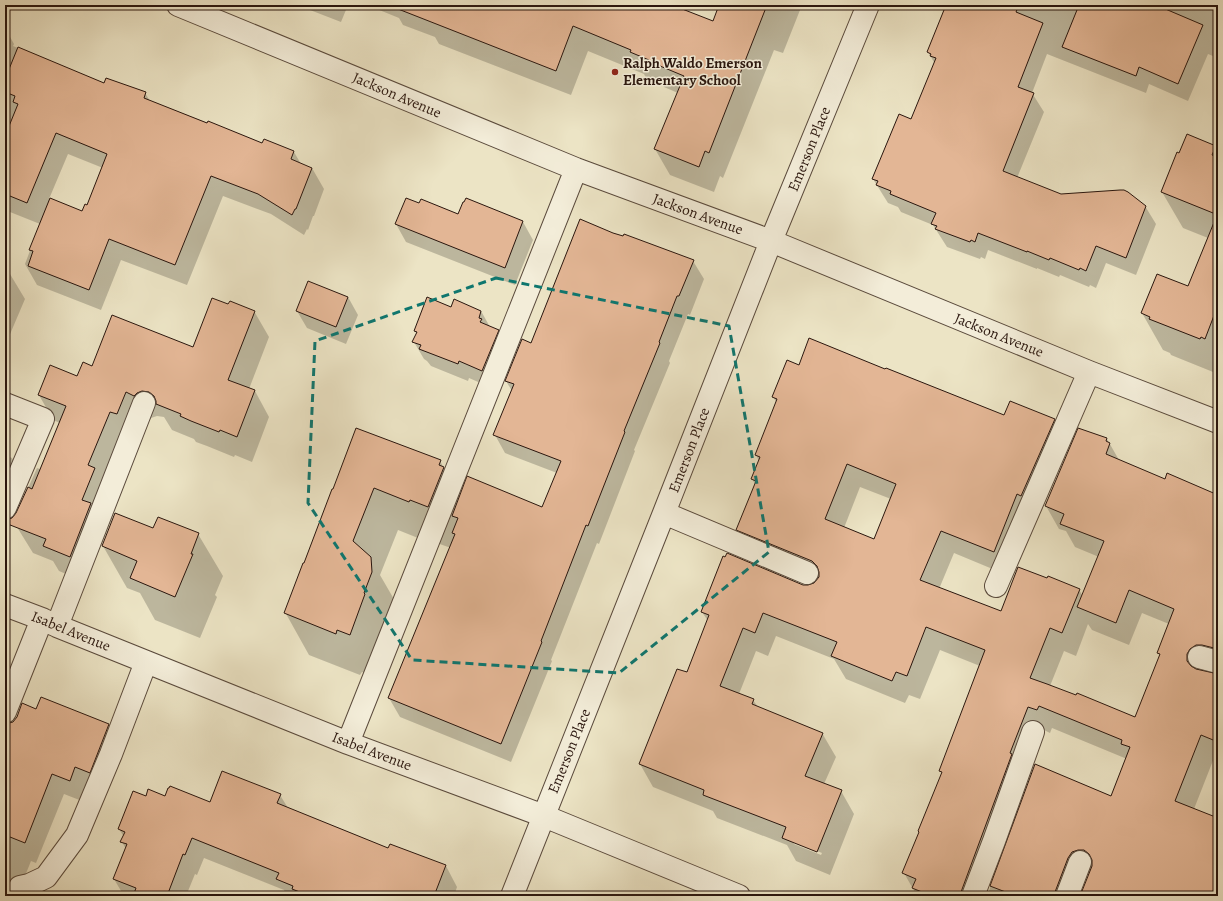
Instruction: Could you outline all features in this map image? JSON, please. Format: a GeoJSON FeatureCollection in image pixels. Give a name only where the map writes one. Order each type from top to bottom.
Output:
{"type":"FeatureCollection","features":[{"type":"Feature","properties":{"kind":"street","name":"Jackson Avenue"},"geometry":{"type":"LineString","coordinates":[[178,5],[576,169],[771,241],[1089,372],[1218,422]]}},
{"type":"Feature","properties":{"kind":"street","name":"Emerson Place"},"geometry":{"type":"LineString","coordinates":[[512,896],[771,241],[868,5]]}},
{"type":"Feature","properties":{"kind":"street"},"geometry":{"type":"LineString","coordinates":[[348,742],[576,169]]}},
{"type":"Feature","properties":{"kind":"street"},"geometry":{"type":"LineString","coordinates":[[996,586],[1089,372]]}},
{"type":"Feature","properties":{"kind":"street"},"geometry":{"type":"LineString","coordinates":[[5,712],[49,622],[144,403]]}},
{"type":"Feature","properties":{"kind":"street"},"geometry":{"type":"LineString","coordinates":[[5,404],[43,419],[5,508]]}},
{"type":"Feature","properties":{"kind":"street"},"geometry":{"type":"LineString","coordinates":[[664,513],[807,574]]}},
{"type":"Feature","properties":{"kind":"street","name":"Isabel Avenue"},"geometry":{"type":"LineString","coordinates":[[5,605],[348,742],[544,816],[739,896]]}},
{"type":"Feature","properties":{"kind":"street"},"geometry":{"type":"LineString","coordinates":[[20,887],[29,885],[46,877],[77,835],[111,754],[146,662]]}},
{"type":"Feature","properties":{"kind":"street"},"geometry":{"type":"LineString","coordinates":[[974,896],[1033,732]]}},
{"type":"Feature","properties":{"kind":"street"},"geometry":{"type":"LineString","coordinates":[[1067,896],[1080,862]]}},
{"type":"Feature","properties":{"kind":"highlighted area"},"geometry":{"type":"Polygon","coordinates":[[[496,278],[729,326],[769,552],[619,673],[412,660],[308,503],[315,341],[496,278]]]}},
{"type":"Feature","properties":{"kind":"building"},"geometry":{"type":"Polygon","coordinates":[[[393,5],[672,5],[713,21],[719,5],[767,5],[709,153],[705,151],[699,167],[654,149],[684,76],[648,61],[649,60],[630,52],[631,50],[573,26],[556,71],[393,7],[393,5]]]}},
{"type":"Feature","properties":{"kind":"building"},"geometry":{"type":"Polygon","coordinates":[[[946,5],[1019,5],[1016,12],[1043,23],[1018,87],[1034,93],[1003,171],[1061,194],[1120,190],[1128,192],[1146,206],[1126,258],[1096,246],[1086,271],[1080,268],[1079,270],[1050,258],[1049,260],[978,233],[975,242],[971,240],[970,242],[935,229],[937,226],[931,224],[936,213],[890,194],[891,191],[876,185],[878,181],[872,179],[899,114],[911,119],[936,58],[930,56],[931,54],[927,52],[946,5]]]}},
{"type":"Feature","properties":{"kind":"building"},"geometry":{"type":"Polygon","coordinates":[[[1079,5],[1156,5],[1203,25],[1178,84],[1139,67],[1136,76],[1062,47],[1079,5]]]}},
{"type":"Feature","properties":{"kind":"building"},"geometry":{"type":"Polygon","coordinates":[[[18,47],[104,83],[106,78],[146,92],[144,98],[207,123],[208,121],[262,143],[264,139],[294,151],[291,159],[312,168],[296,209],[292,215],[258,194],[211,176],[175,265],[109,239],[89,290],[28,266],[33,251],[29,250],[50,198],[82,211],[85,204],[87,205],[107,154],[56,133],[27,203],[5,194],[5,136],[18,104],[13,102],[15,96],[5,92],[5,79],[18,47]]]}},
{"type":"Feature","properties":{"kind":"building"},"geometry":{"type":"Polygon","coordinates":[[[1187,134],[1216,146],[1212,155],[1218,157],[1218,215],[1161,192],[1177,152],[1179,153],[1187,134]]]}},
{"type":"Feature","properties":{"kind":"building"},"geometry":{"type":"Polygon","coordinates":[[[406,198],[419,203],[421,199],[458,214],[466,198],[523,221],[505,268],[395,224],[406,198]]]}},
{"type":"Feature","properties":{"kind":"building"},"geometry":{"type":"Polygon","coordinates":[[[1218,215],[1218,305],[1205,339],[1201,337],[1200,339],[1149,319],[1150,317],[1141,313],[1157,274],[1188,286],[1218,215]]]}},
{"type":"Feature","properties":{"kind":"building"},"geometry":{"type":"Polygon","coordinates":[[[580,219],[613,233],[623,236],[624,234],[694,260],[679,296],[677,296],[659,342],[660,343],[624,431],[625,432],[588,526],[586,525],[541,641],[542,642],[501,744],[388,698],[455,534],[452,533],[458,518],[452,516],[467,476],[542,507],[561,461],[493,435],[514,384],[505,381],[522,339],[531,343],[580,219]]]}},
{"type":"Feature","properties":{"kind":"building"},"geometry":{"type":"Polygon","coordinates":[[[308,281],[348,297],[336,327],[296,311],[308,281]]]}},
{"type":"Feature","properties":{"kind":"building"},"geometry":{"type":"Polygon","coordinates":[[[427,297],[451,307],[454,299],[481,311],[479,318],[482,319],[480,322],[499,330],[482,371],[459,361],[458,364],[419,349],[421,345],[412,342],[417,332],[414,331],[427,297]]]}},
{"type":"Feature","properties":{"kind":"building"},"geometry":{"type":"Polygon","coordinates":[[[212,298],[228,304],[230,301],[255,311],[228,380],[255,390],[237,437],[191,421],[180,416],[181,414],[156,404],[154,396],[149,392],[142,391],[134,396],[126,392],[117,414],[110,412],[88,465],[95,468],[82,500],[91,503],[70,557],[43,546],[46,539],[5,523],[5,520],[12,518],[16,513],[28,487],[32,489],[66,406],[38,395],[50,365],[77,376],[83,362],[92,366],[112,315],[193,347],[212,298]]]}},
{"type":"Feature","properties":{"kind":"building"},"geometry":{"type":"Polygon","coordinates":[[[809,338],[1004,415],[1010,401],[1055,419],[1021,496],[1017,494],[994,552],[941,531],[920,580],[1001,611],[1018,567],[1047,578],[1048,576],[1080,589],[1062,633],[1050,628],[1030,678],[1076,695],[1077,693],[1135,717],[1160,654],[1157,653],[1174,609],[1129,590],[1116,623],[1077,607],[1104,541],[1060,524],[1064,514],[1045,506],[1078,428],[1107,438],[1106,441],[1110,443],[1106,454],[1165,479],[1167,473],[1218,495],[1218,649],[1196,645],[1190,649],[1187,654],[1187,661],[1196,669],[1218,674],[1218,742],[1201,735],[1175,801],[1218,818],[1218,879],[1211,896],[1080,896],[1092,866],[1092,860],[1089,854],[1084,850],[1072,852],[1068,858],[1055,892],[1055,896],[1016,896],[990,886],[1035,764],[1111,796],[1130,747],[1121,744],[1122,740],[1039,706],[1037,710],[1028,707],[1010,753],[1012,754],[961,892],[961,896],[932,896],[912,888],[916,879],[902,873],[942,772],[939,771],[985,650],[926,627],[907,676],[896,672],[892,681],[831,656],[837,642],[763,613],[755,633],[743,628],[720,686],[754,699],[752,704],[823,733],[805,776],[842,790],[817,852],[782,838],[786,827],[703,795],[704,790],[639,764],[677,669],[687,672],[709,615],[701,612],[723,556],[725,557],[727,553],[803,585],[814,583],[819,577],[817,566],[812,561],[736,530],[756,481],[751,479],[760,457],[755,455],[777,399],[772,397],[787,360],[799,365],[809,338]],[[847,464],[825,519],[874,539],[896,484],[847,464]]]}},
{"type":"Feature","properties":{"kind":"building"},"geometry":{"type":"Polygon","coordinates":[[[356,428],[441,460],[439,465],[444,467],[428,507],[410,500],[409,502],[374,488],[353,541],[371,557],[372,572],[350,635],[337,630],[336,634],[284,613],[356,428]]]}},
{"type":"Feature","properties":{"kind":"building"},"geometry":{"type":"Polygon","coordinates":[[[115,513],[153,528],[158,517],[199,533],[191,554],[193,554],[175,597],[130,578],[137,561],[102,546],[115,513]]]}},
{"type":"Feature","properties":{"kind":"building"},"geometry":{"type":"Polygon","coordinates":[[[41,697],[109,724],[90,773],[75,767],[70,781],[52,774],[25,843],[5,835],[5,724],[13,722],[17,717],[22,703],[36,709],[41,697]]]}},
{"type":"Feature","properties":{"kind":"building"},"geometry":{"type":"Polygon","coordinates":[[[222,771],[281,794],[277,803],[388,848],[390,844],[446,865],[434,896],[310,896],[292,889],[293,886],[276,879],[279,873],[192,838],[185,855],[183,854],[167,896],[133,896],[136,888],[113,879],[127,844],[120,842],[125,832],[118,829],[133,791],[146,796],[148,789],[165,796],[170,786],[210,802],[222,771]]]}},
{"type":"Feature","properties":{"kind":"place","name":"Ralph Waldo Emerson Elementary School"},"geometry":{"type":"Point","coordinates":[615,72]}}]}
